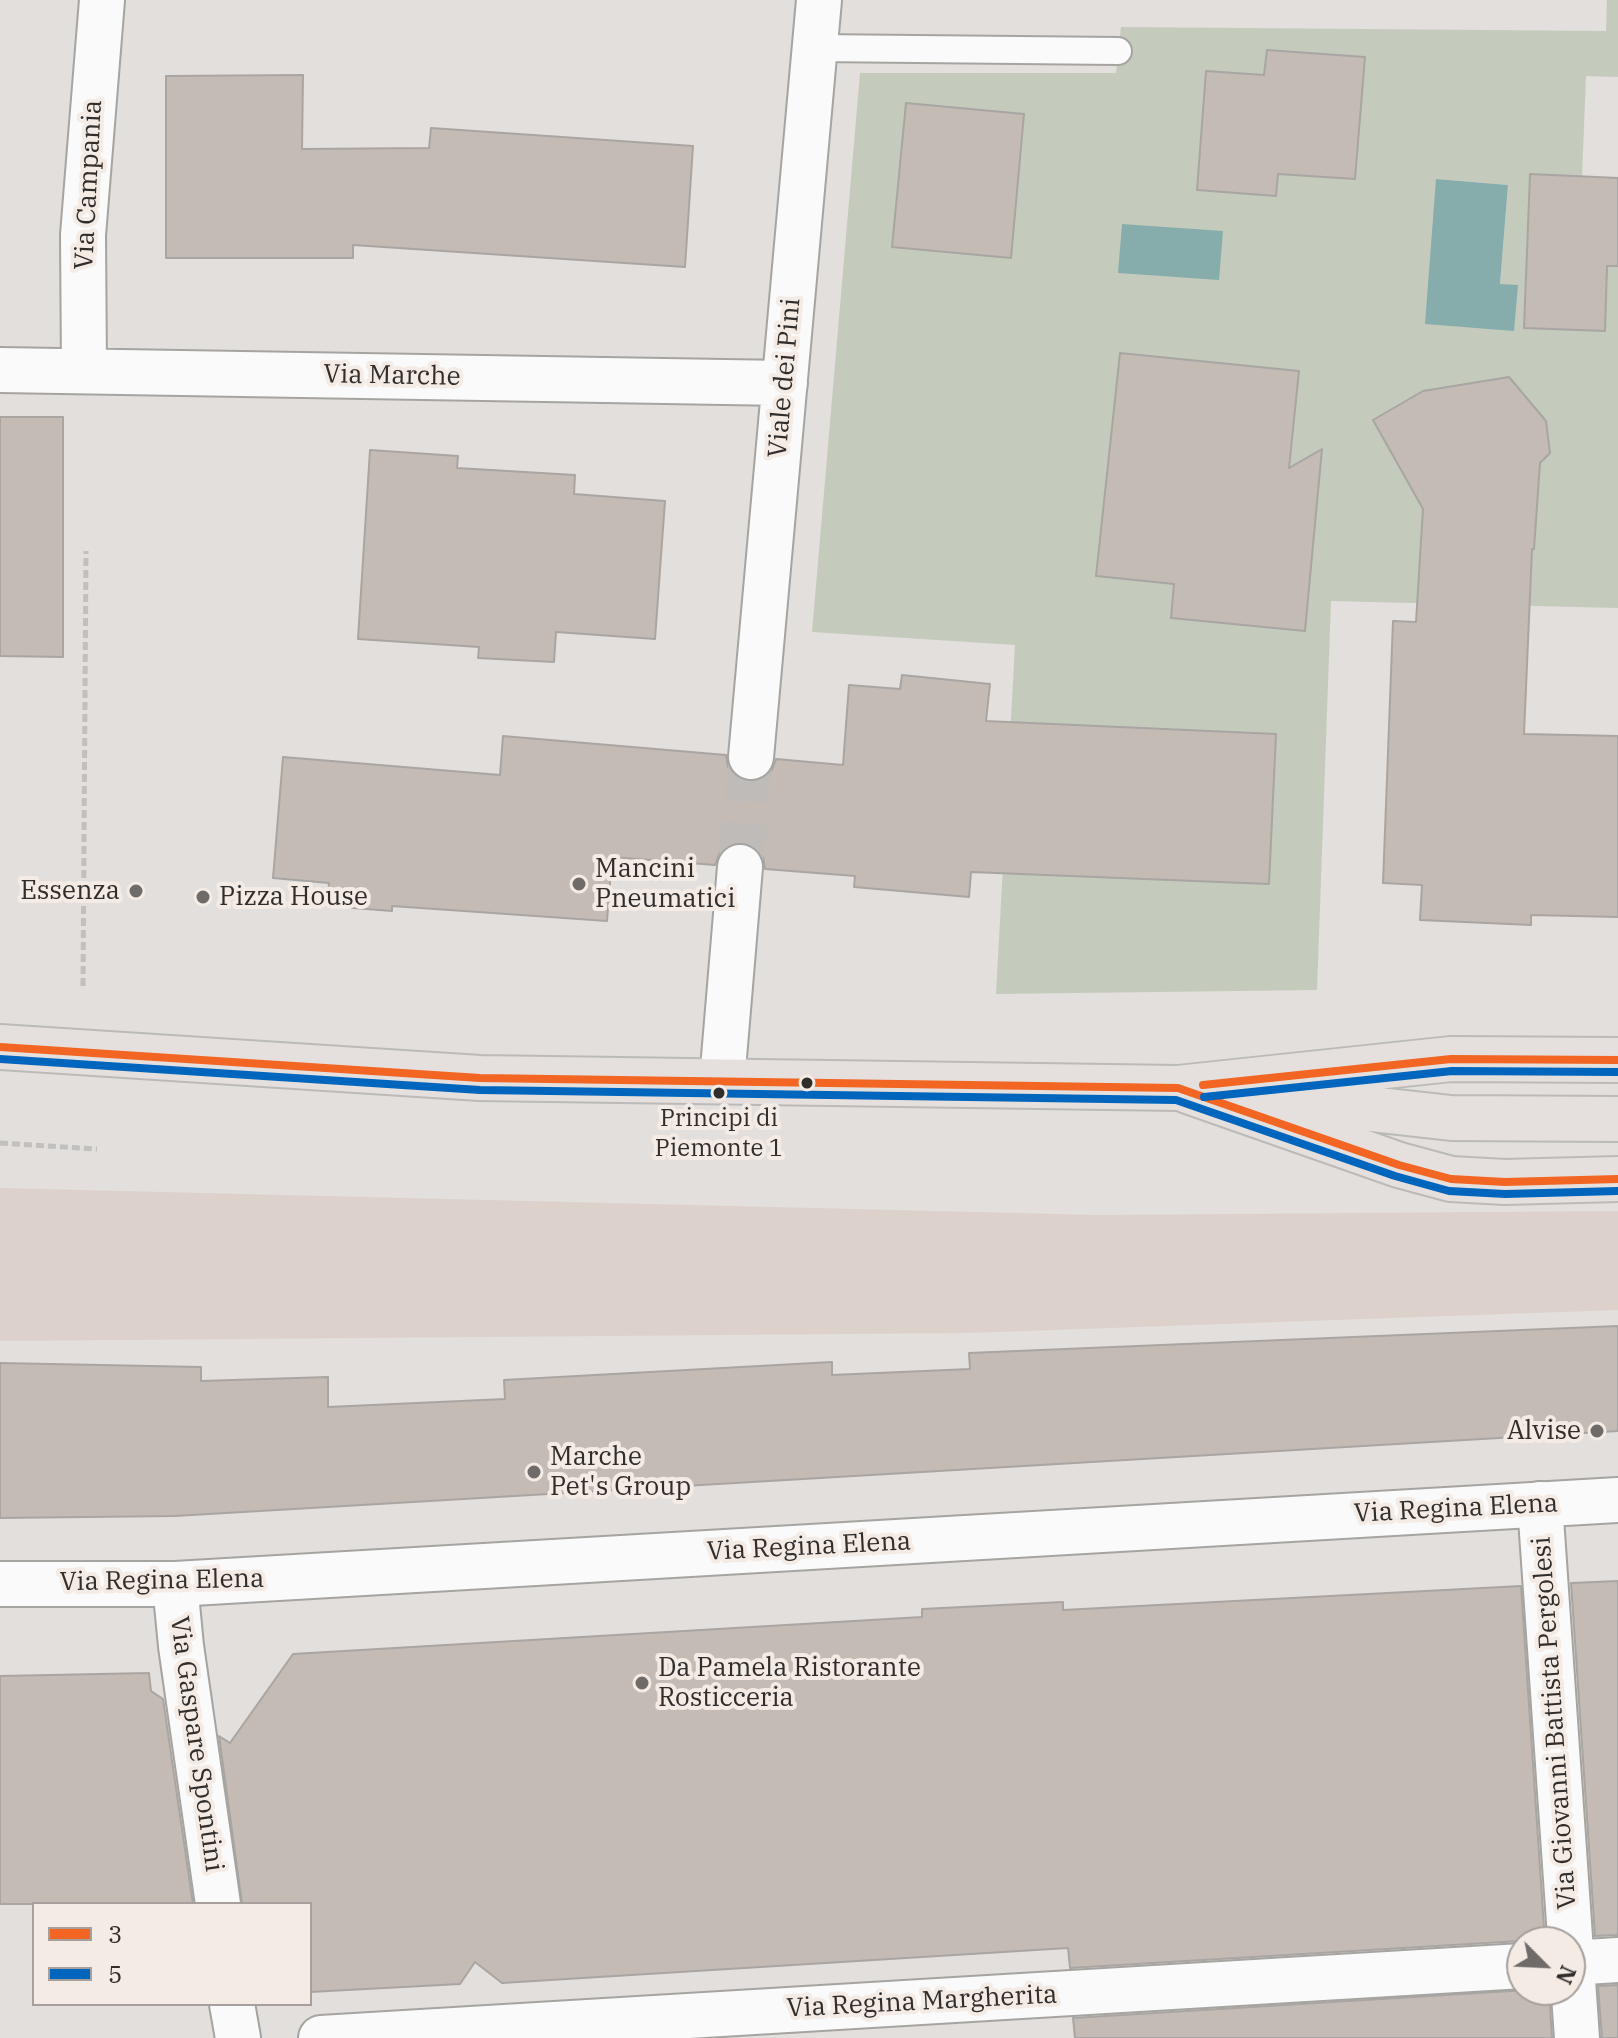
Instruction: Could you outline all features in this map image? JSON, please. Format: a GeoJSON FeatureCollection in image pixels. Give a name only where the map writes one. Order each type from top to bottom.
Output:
{"type":"FeatureCollection","features":[{"type":"Feature","properties":{"kind":"main road"},"geometry":{"type":"LineString","coordinates":[[0,1047],[480,1078],[1178,1088],[1451,1118],[1618,1119]]}},
{"type":"Feature","properties":{"kind":"main road"},"geometry":{"type":"LineString","coordinates":[[1178,1088],[1451,1059],[1618,1060]]}},
{"type":"Feature","properties":{"kind":"main road"},"geometry":{"type":"LineString","coordinates":[[1178,1088],[1399,1165],[1451,1179],[1505,1182],[1618,1179]]}},
{"type":"Feature","properties":{"kind":"street","name":"Via Campania"},"geometry":{"type":"LineString","coordinates":[[84,370],[83,235],[102,0]]}},
{"type":"Feature","properties":{"kind":"street","name":"Viale dei Pini"},"geometry":{"type":"LineString","coordinates":[[751,757],[819,0]]}},
{"type":"Feature","properties":{"kind":"street","name":"Via Marche"},"geometry":{"type":"LineString","coordinates":[[0,370],[785,383]]}},
{"type":"Feature","properties":{"kind":"street"},"geometry":{"type":"LineString","coordinates":[[722,1081],[740,867]]}},
{"type":"Feature","properties":{"kind":"street","name":"Via Regina Elena"},"geometry":{"type":"LineString","coordinates":[[0,1584],[175,1584],[1618,1500]]}},
{"type":"Feature","properties":{"kind":"street","name":"Via Giovanni Battista Pergolesi"},"geometry":{"type":"LineString","coordinates":[[1540,1504],[1569,1926]]}},
{"type":"Feature","properties":{"kind":"street","name":"Via Gaspare Spontini"},"geometry":{"type":"LineString","coordinates":[[175,1584],[218,1902]]}},
{"type":"Feature","properties":{"kind":"street"},"geometry":{"type":"LineString","coordinates":[[1586,1962],[1618,1960]]}},
{"type":"Feature","properties":{"kind":"street","name":"Via Regina Margherita"},"geometry":{"type":"LineString","coordinates":[[321,2038],[1506,1967]]}},
{"type":"Feature","properties":{"kind":"street"},"geometry":{"type":"LineString","coordinates":[[232,2006],[238,2038]]}},
{"type":"Feature","properties":{"kind":"street","name":"Via Giovanni Battista Pergolesi"},"geometry":{"type":"LineString","coordinates":[[1574,2006],[1577,2038]]}},
{"type":"Feature","properties":{"kind":"lane"},"geometry":{"type":"LineString","coordinates":[[815,48],[1118,51]]}},
{"type":"Feature","properties":{"kind":"path"},"geometry":{"type":"LineString","coordinates":[[83,986],[86,551]]}},
{"type":"Feature","properties":{"kind":"path"},"geometry":{"type":"LineString","coordinates":[[0,1143],[97,1149]]}},
{"type":"Feature","properties":{"kind":"shaded area"},"geometry":{"type":"Polygon","coordinates":[[[0,1188],[1098,1215],[1618,1211],[1618,1310],[969,1333],[0,1341],[0,1188]]]}},
{"type":"Feature","properties":{"kind":"green space"},"geometry":{"type":"Polygon","coordinates":[[[1607,0],[1618,0],[1618,77],[1586,76],[1582,177],[1530,175],[1524,328],[1604,331],[1607,266],[1618,266],[1618,608],[1331,601],[1317,990],[996,994],[1015,645],[812,632],[860,73],[1116,73],[1121,27],[1606,31],[1607,0]],[[1267,50],[1264,75],[1206,71],[1197,190],[1276,196],[1278,174],[1355,179],[1365,57],[1267,50]],[[906,104],[892,247],[1011,257],[1024,114],[906,104]],[[1436,179],[1500,284],[1508,185],[1436,179]],[[1243,366],[1096,576],[1174,584],[1171,618],[1305,631],[1319,486],[1288,482],[1298,371],[1243,366]],[[1509,378],[1374,420],[1423,509],[1421,543],[1534,548],[1540,463],[1550,453],[1546,421],[1509,378]],[[1062,725],[1055,875],[1269,884],[1276,734],[1062,725]]]}},
{"type":"Feature","properties":{"kind":"water"},"geometry":{"type":"Polygon","coordinates":[[[1436,179],[1508,185],[1500,284],[1518,285],[1514,331],[1425,324],[1436,179]]]}},
{"type":"Feature","properties":{"kind":"water"},"geometry":{"type":"Polygon","coordinates":[[[1122,224],[1223,231],[1219,280],[1118,273],[1122,224]]]}},
{"type":"Feature","properties":{"kind":"building"},"geometry":{"type":"Polygon","coordinates":[[[1267,50],[1365,57],[1355,179],[1278,174],[1276,196],[1197,190],[1206,71],[1264,75],[1267,50]]]}},
{"type":"Feature","properties":{"kind":"building"},"geometry":{"type":"Polygon","coordinates":[[[303,75],[302,149],[429,148],[431,128],[693,146],[685,267],[353,245],[353,258],[166,258],[166,76],[303,75]]]}},
{"type":"Feature","properties":{"kind":"building"},"geometry":{"type":"Polygon","coordinates":[[[906,103],[1024,114],[1011,258],[892,247],[906,103]]]}},
{"type":"Feature","properties":{"kind":"building"},"geometry":{"type":"Polygon","coordinates":[[[1530,174],[1618,178],[1618,266],[1607,266],[1605,331],[1524,328],[1530,174]]]}},
{"type":"Feature","properties":{"kind":"building"},"geometry":{"type":"Polygon","coordinates":[[[1120,353],[1299,371],[1289,468],[1322,449],[1305,631],[1171,618],[1174,584],[1096,576],[1120,353]]]}},
{"type":"Feature","properties":{"kind":"building"},"geometry":{"type":"Polygon","coordinates":[[[1509,377],[1546,421],[1550,453],[1540,463],[1532,549],[1524,734],[1618,736],[1618,917],[1531,915],[1531,925],[1420,920],[1422,885],[1383,883],[1393,621],[1416,622],[1423,509],[1373,420],[1423,391],[1509,377]]]}},
{"type":"Feature","properties":{"kind":"building"},"geometry":{"type":"Polygon","coordinates":[[[0,417],[63,417],[63,657],[0,656],[0,417]]]}},
{"type":"Feature","properties":{"kind":"building"},"geometry":{"type":"Polygon","coordinates":[[[370,450],[458,456],[457,468],[575,475],[574,494],[665,501],[655,639],[556,632],[554,662],[478,658],[479,647],[358,639],[370,450]]]}},
{"type":"Feature","properties":{"kind":"building"},"geometry":{"type":"Polygon","coordinates":[[[902,675],[990,684],[986,721],[1276,734],[1269,884],[971,872],[969,897],[854,887],[855,876],[765,869],[763,857],[755,847],[741,842],[730,844],[720,852],[715,865],[612,857],[607,921],[392,906],[392,911],[327,906],[329,883],[273,878],[283,757],[500,775],[503,736],[726,755],[728,767],[736,777],[750,782],[761,780],[771,772],[776,759],[843,765],[849,685],[900,689],[902,675]]]}},
{"type":"Feature","properties":{"kind":"building"},"geometry":{"type":"Polygon","coordinates":[[[1618,1326],[1618,1431],[175,1516],[0,1518],[0,1363],[201,1367],[201,1381],[328,1377],[328,1407],[505,1399],[504,1380],[832,1362],[832,1375],[970,1369],[969,1353],[1618,1326]]]}},
{"type":"Feature","properties":{"kind":"building"},"geometry":{"type":"Polygon","coordinates":[[[1618,1581],[1618,1935],[1595,1936],[1571,1583],[1618,1581]]]}},
{"type":"Feature","properties":{"kind":"building"},"geometry":{"type":"Polygon","coordinates":[[[1521,1586],[1544,1926],[1506,1926],[1506,1942],[1070,1968],[1068,1948],[502,1983],[475,1962],[460,1984],[312,1992],[312,1902],[242,1902],[219,1736],[230,1743],[293,1654],[922,1617],[922,1609],[1063,1602],[1063,1610],[1521,1586]]]}},
{"type":"Feature","properties":{"kind":"building"},"geometry":{"type":"Polygon","coordinates":[[[149,1673],[151,1691],[163,1699],[193,1902],[0,1904],[0,1676],[149,1673]]]}},
{"type":"Feature","properties":{"kind":"building"},"geometry":{"type":"Polygon","coordinates":[[[1618,1985],[1618,2038],[1602,2038],[1598,1986],[1618,1985]]]}},
{"type":"Feature","properties":{"kind":"building"},"geometry":{"type":"Polygon","coordinates":[[[1506,1991],[1506,2006],[1550,2006],[1552,2038],[1075,2038],[1073,2018],[1506,1991]]]}},
{"type":"Feature","properties":{"kind":"tunnel"},"geometry":{"type":"LineString","coordinates":[[740,867],[751,757]]}},
{"type":"Feature","properties":{"kind":"transit line","name":"3"},"geometry":{"type":"LineString","coordinates":[[0,1047],[480,1078],[1178,1088],[1399,1165],[1451,1179],[1505,1182],[1618,1179]]}},
{"type":"Feature","properties":{"kind":"transit line","name":"5"},"geometry":{"type":"LineString","coordinates":[[0,1059],[480,1090],[1176,1100],[1395,1176],[1449,1191],[1505,1194],[1618,1191]]}},
{"type":"Feature","properties":{"kind":"transit line","name":"3"},"geometry":{"type":"LineString","coordinates":[[1203,1085],[1451,1059],[1618,1060]]}},
{"type":"Feature","properties":{"kind":"transit line","name":"5"},"geometry":{"type":"LineString","coordinates":[[1204,1097],[1452,1071],[1618,1072]]}},
{"type":"Feature","properties":{"kind":"place","name":"Mancini Pneumatici"},"geometry":{"type":"Point","coordinates":[579,884]}},
{"type":"Feature","properties":{"kind":"place","name":"Essenza"},"geometry":{"type":"Point","coordinates":[136,891]}},
{"type":"Feature","properties":{"kind":"place","name":"Pizza House"},"geometry":{"type":"Point","coordinates":[203,897]}},
{"type":"Feature","properties":{"kind":"place","name":"Principi di Piemonte 1"},"geometry":{"type":"Point","coordinates":[719,1093]}},
{"type":"Feature","properties":{"kind":"place","name":"Alvise"},"geometry":{"type":"Point","coordinates":[1597,1431]}},
{"type":"Feature","properties":{"kind":"place","name":"Marche Pet's Group"},"geometry":{"type":"Point","coordinates":[534,1472]}},
{"type":"Feature","properties":{"kind":"place","name":"Da Pamela Ristorante Rosticceria"},"geometry":{"type":"Point","coordinates":[642,1683]}}]}
